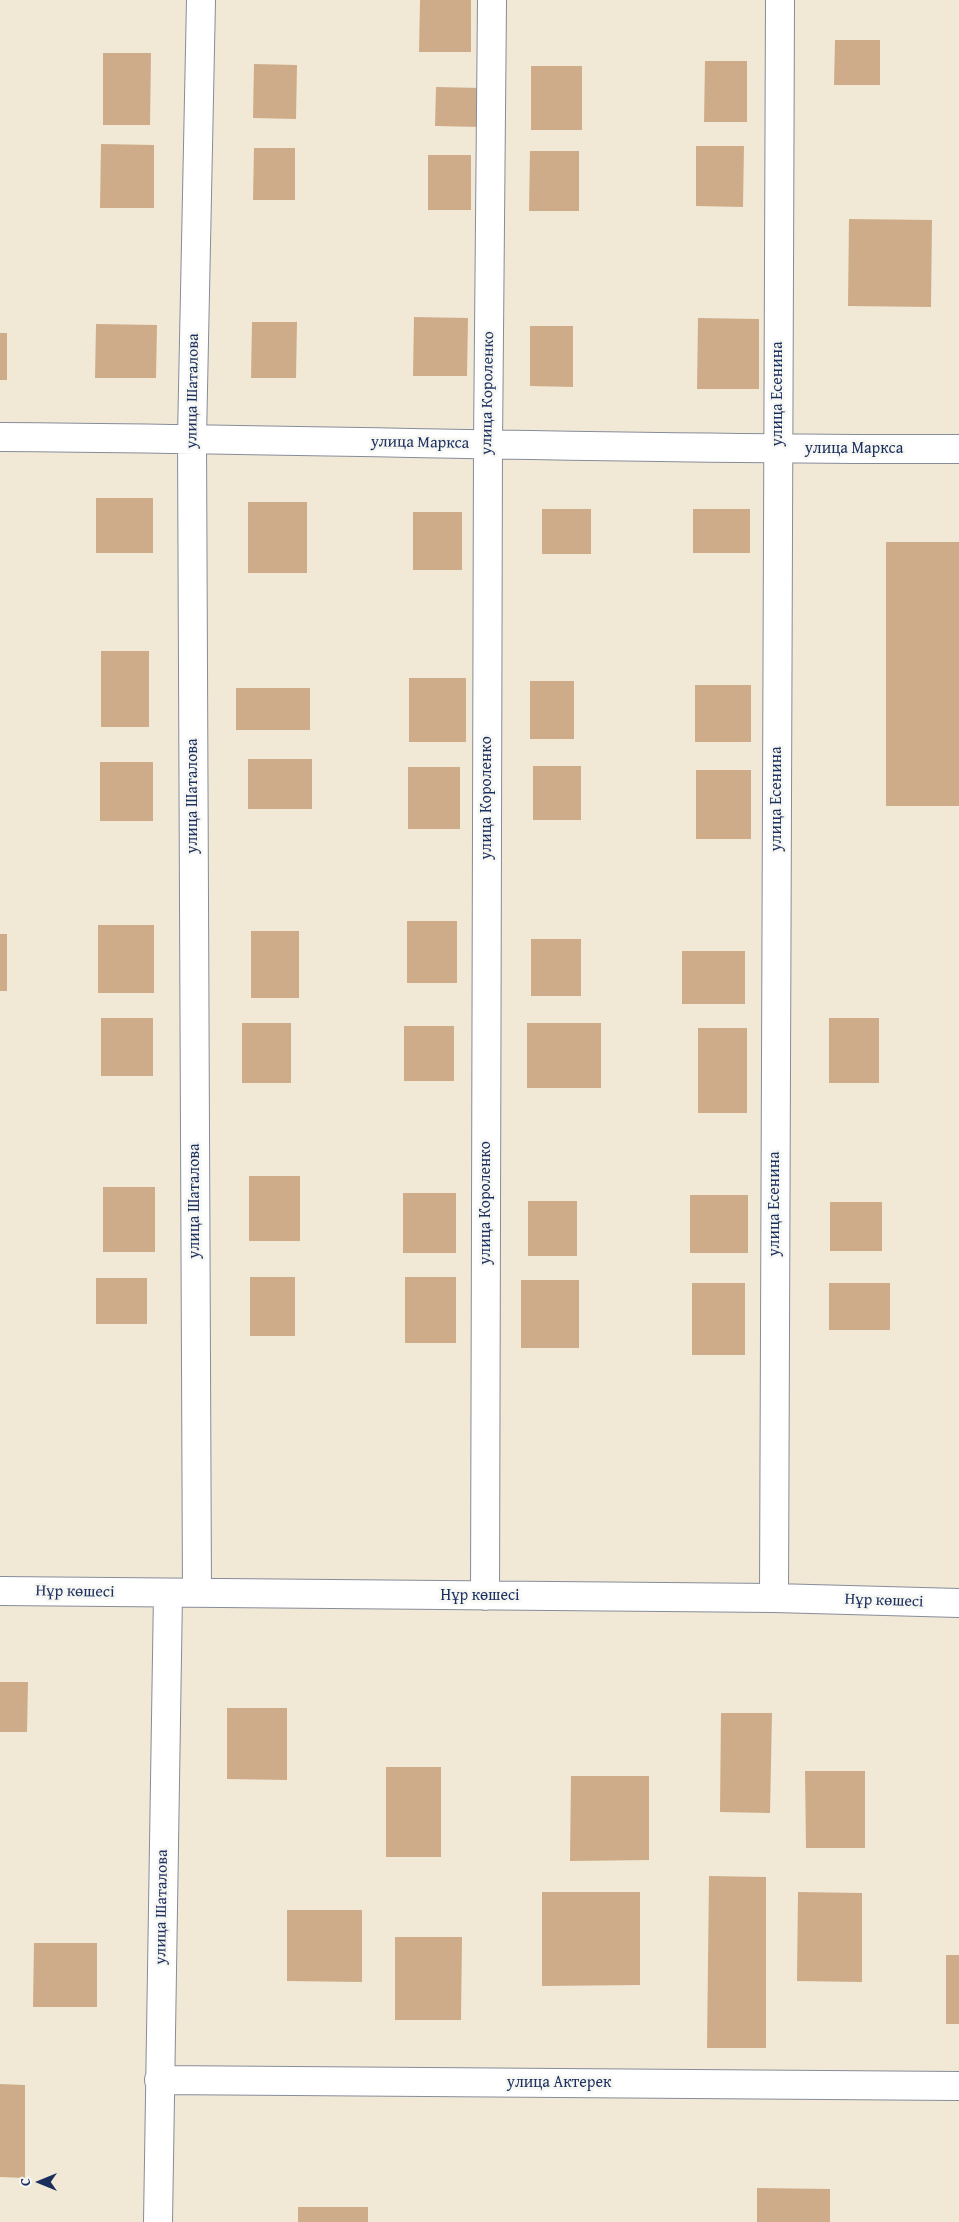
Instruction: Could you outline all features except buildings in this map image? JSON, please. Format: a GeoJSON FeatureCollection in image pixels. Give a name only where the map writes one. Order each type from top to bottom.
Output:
{"type":"FeatureCollection","features":[{"type":"Feature","properties":{"kind":"street","name":"улица Шаталова"},"geometry":{"type":"LineString","coordinates":[[197,1593],[192,438],[201,0]]}},
{"type":"Feature","properties":{"kind":"street","name":"улица Короленко"},"geometry":{"type":"LineString","coordinates":[[485,1596],[488,444],[492,0]]}},
{"type":"Feature","properties":{"kind":"street","name":"улица Есенина"},"geometry":{"type":"LineString","coordinates":[[774,1598],[780,0]]}},
{"type":"Feature","properties":{"kind":"street","name":"улица Маркса"},"geometry":{"type":"LineString","coordinates":[[0,437],[192,438],[778,450],[959,449]]}},
{"type":"Feature","properties":{"kind":"street","name":"Нұр көшесі"},"geometry":{"type":"LineString","coordinates":[[0,1591],[774,1598],[959,1603]]}},
{"type":"Feature","properties":{"kind":"street","name":"улица Шаталова"},"geometry":{"type":"LineString","coordinates":[[158,2222],[168,1593]]}},
{"type":"Feature","properties":{"kind":"street","name":"улица Актерек"},"geometry":{"type":"LineString","coordinates":[[159,2080],[959,2086]]}}]}
